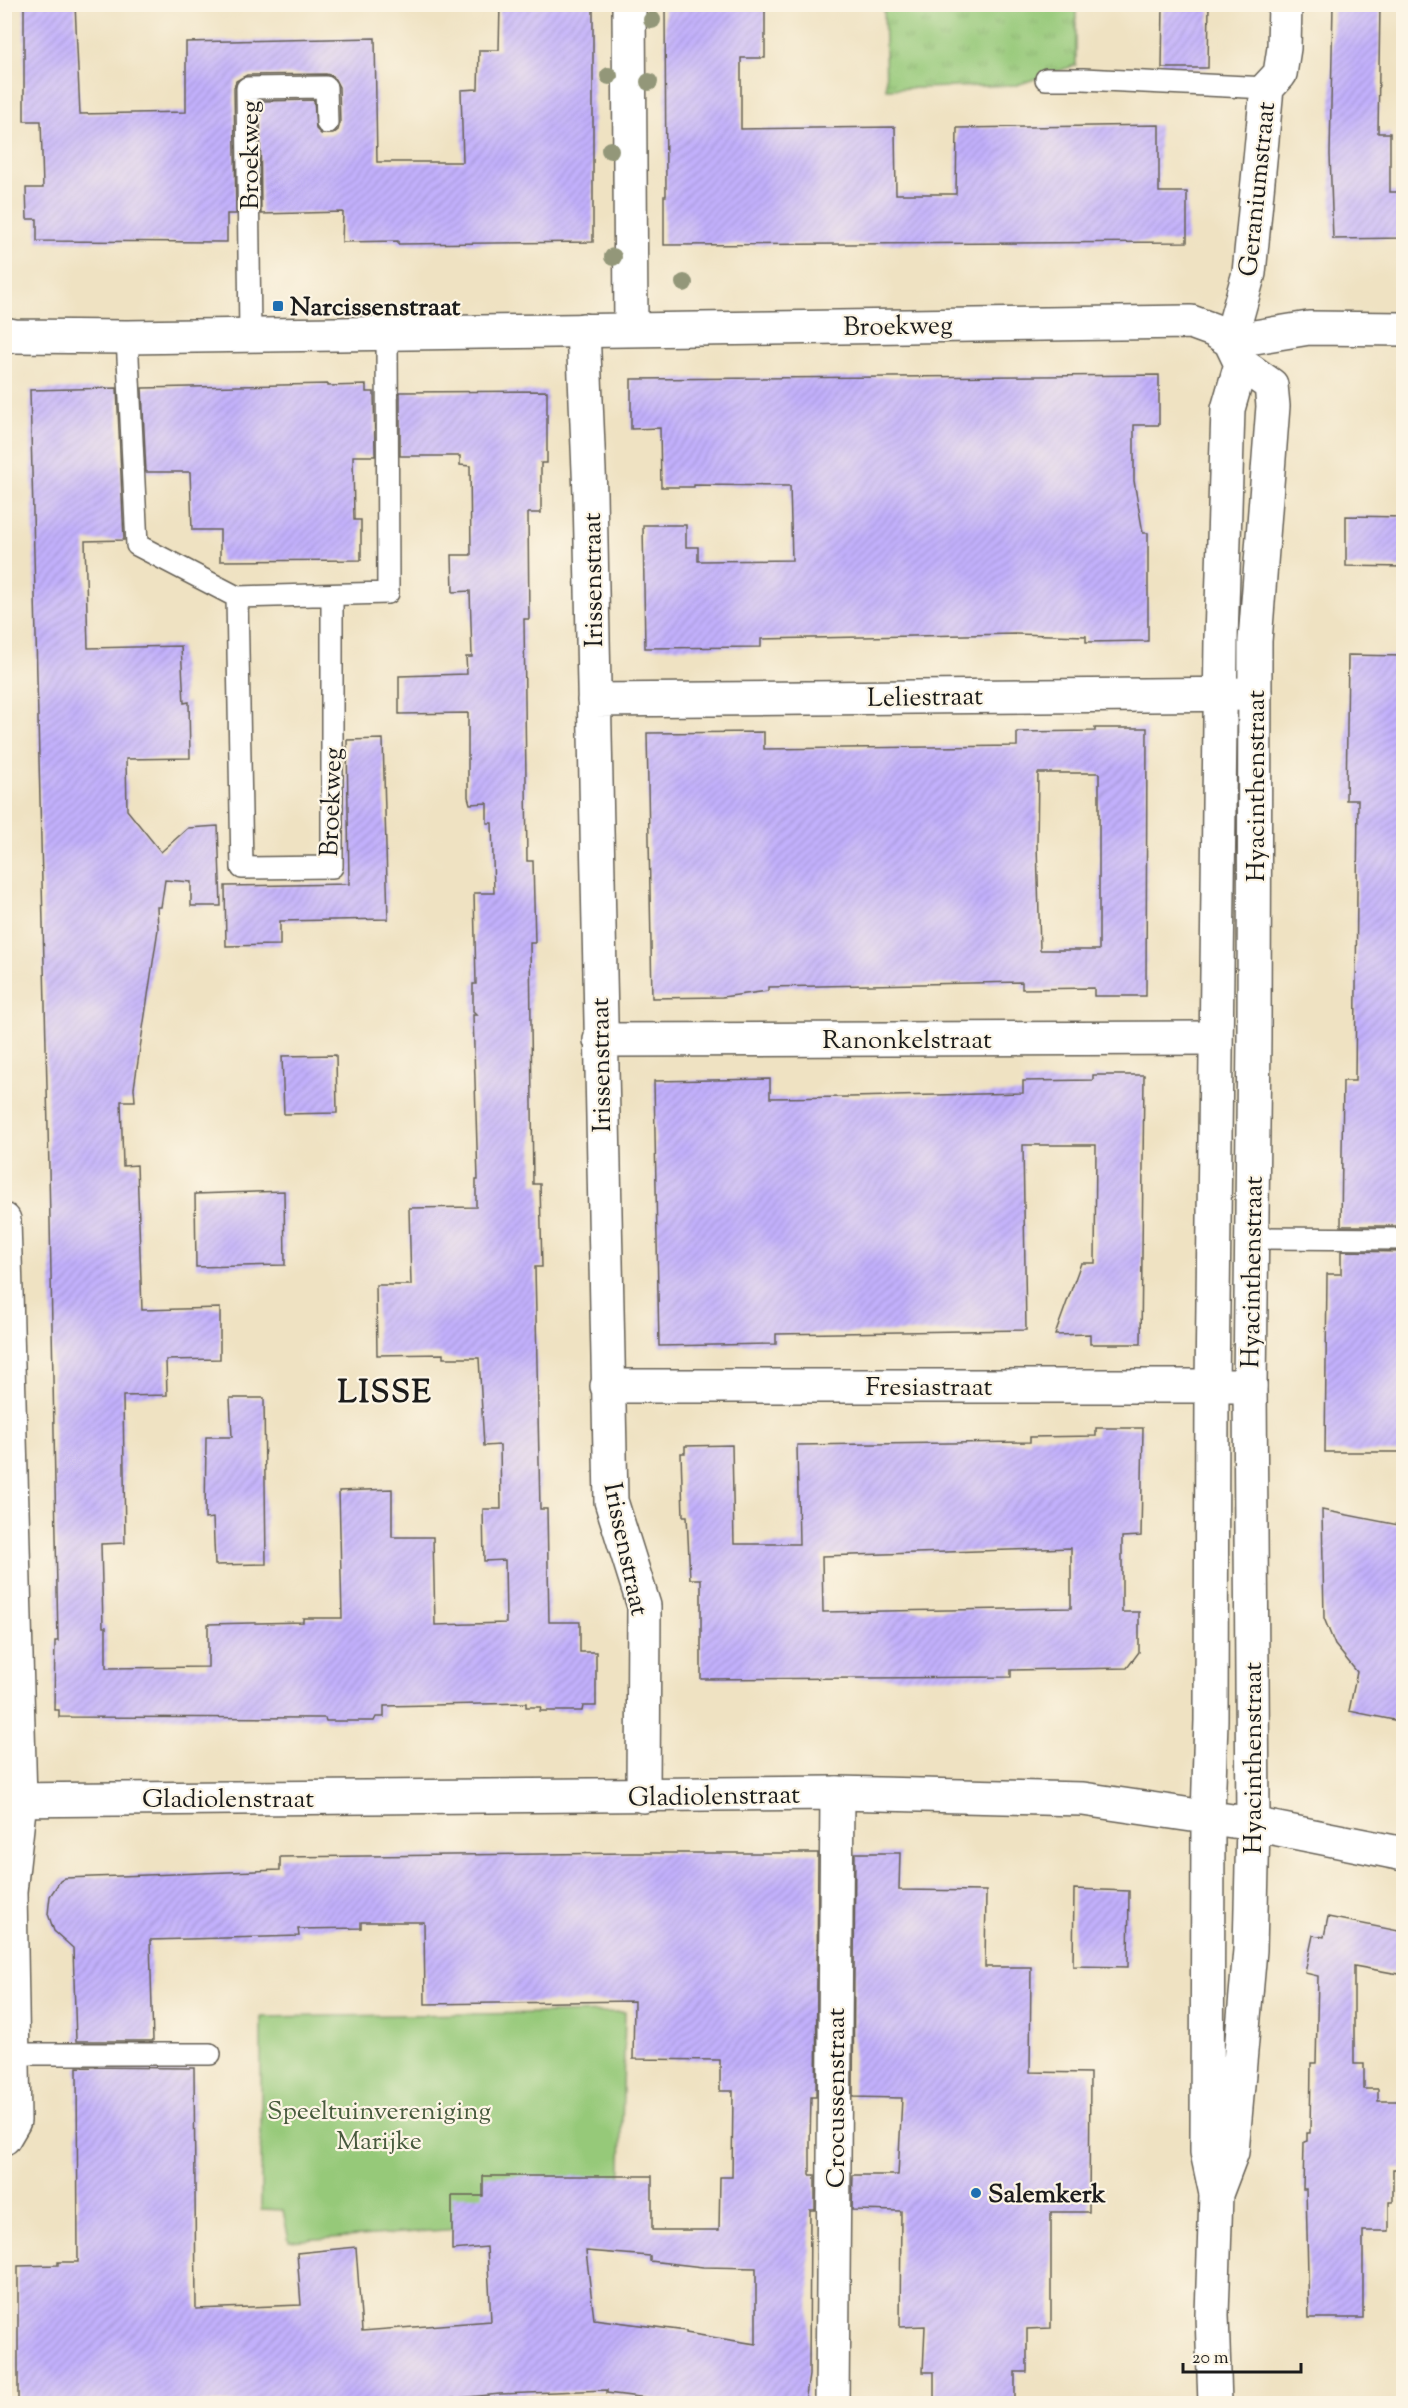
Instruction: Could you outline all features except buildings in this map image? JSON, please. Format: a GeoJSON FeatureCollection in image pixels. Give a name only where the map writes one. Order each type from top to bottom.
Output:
{"type":"FeatureCollection","features":[{"type":"Feature","properties":{"kind":"main road"},"geometry":{"type":"LineString","coordinates":[[629,4],[631,329]]}},
{"type":"Feature","properties":{"kind":"main road","name":"Geraniumstraat"},"geometry":{"type":"LineString","coordinates":[[1235,352],[1249,273],[1267,88],[1280,74],[1284,48],[1285,4]]}},
{"type":"Feature","properties":{"kind":"main road","name":"Broekweg"},"geometry":{"type":"LineString","coordinates":[[4,334],[127,337],[1191,322],[1213,330],[1235,352]]}},
{"type":"Feature","properties":{"kind":"main road"},"geometry":{"type":"LineString","coordinates":[[1235,352],[1309,328],[1404,329]]}},
{"type":"Feature","properties":{"kind":"main road","name":"Irissenstraat"},"geometry":{"type":"LineString","coordinates":[[583,330],[587,390],[611,1501],[644,1606],[643,1796]]}},
{"type":"Feature","properties":{"kind":"main road","name":"Hyacinthenstraat"},"geometry":{"type":"LineString","coordinates":[[1215,2403],[1212,2315],[1216,2194],[1207,2152],[1215,1038],[1220,694],[1228,409],[1235,352]]}},
{"type":"Feature","properties":{"kind":"main road","name":"Hyacinthenstraat"},"geometry":{"type":"LineString","coordinates":[[1216,2194],[1232,2152],[1250,1950],[1253,1824],[1250,1386],[1255,641],[1273,406],[1271,385],[1235,352]]}},
{"type":"Feature","properties":{"kind":"main road","name":"Leliestraat"},"geometry":{"type":"LineString","coordinates":[[594,700],[1255,694]]}},
{"type":"Feature","properties":{"kind":"main road","name":"Ranonkelstraat"},"geometry":{"type":"LineString","coordinates":[[600,1040],[1215,1038]]}},
{"type":"Feature","properties":{"kind":"main road"},"geometry":{"type":"LineString","coordinates":[[4,1220],[12,1800],[10,1892],[14,2054],[14,2121],[4,2138]]}},
{"type":"Feature","properties":{"kind":"main road","name":"Fresiastraat"},"geometry":{"type":"LineString","coordinates":[[607,1386],[1250,1386]]}},
{"type":"Feature","properties":{"kind":"main road","name":"Gladiolenstraat"},"geometry":{"type":"LineString","coordinates":[[12,1800],[837,1793],[1083,1799],[1253,1824],[1404,1854]]}},
{"type":"Feature","properties":{"kind":"main road","name":"Crocussenstraat"},"geometry":{"type":"LineString","coordinates":[[832,2403],[837,1793]]}},
{"type":"Feature","properties":{"kind":"lane"},"geometry":{"type":"LineString","coordinates":[[1046,79],[1267,88]]}},
{"type":"Feature","properties":{"kind":"lane","name":"Broekweg"},"geometry":{"type":"LineString","coordinates":[[250,335],[247,88],[326,87],[327,123]]}},
{"type":"Feature","properties":{"kind":"lane"},"geometry":{"type":"LineString","coordinates":[[127,337],[137,545],[237,597],[388,593],[387,333]]}},
{"type":"Feature","properties":{"kind":"lane","name":"Broekweg"},"geometry":{"type":"LineString","coordinates":[[237,597],[242,868],[332,867],[332,595]]}},
{"type":"Feature","properties":{"kind":"lane"},"geometry":{"type":"LineString","coordinates":[[1252,1238],[1404,1239]]}},
{"type":"Feature","properties":{"kind":"lane"},"geometry":{"type":"LineString","coordinates":[[14,2054],[210,2054]]}},
{"type":"Feature","properties":{"kind":"green space"},"geometry":{"type":"Polygon","coordinates":[[[884,5],[1076,5],[1076,65],[1017,85],[886,89],[884,5]]]}},
{"type":"Feature","properties":{"kind":"green space","name":"Speeltuinvereniging Marijke"},"geometry":{"type":"Polygon","coordinates":[[[625,2012],[621,2169],[616,2218],[289,2241],[283,2210],[261,2209],[261,2017],[625,2012]]]}},
{"type":"Feature","properties":{"kind":"place","name":"Narcissenstraat"},"geometry":{"type":"Point","coordinates":[278,306]}},
{"type":"Feature","properties":{"kind":"place","name":"Salemkerk"},"geometry":{"type":"Point","coordinates":[976,2193]}},
{"type":"Feature","properties":{"kind":"district","name":"LISSE"},"geometry":{"type":"Point","coordinates":[385,1391]}}]}
